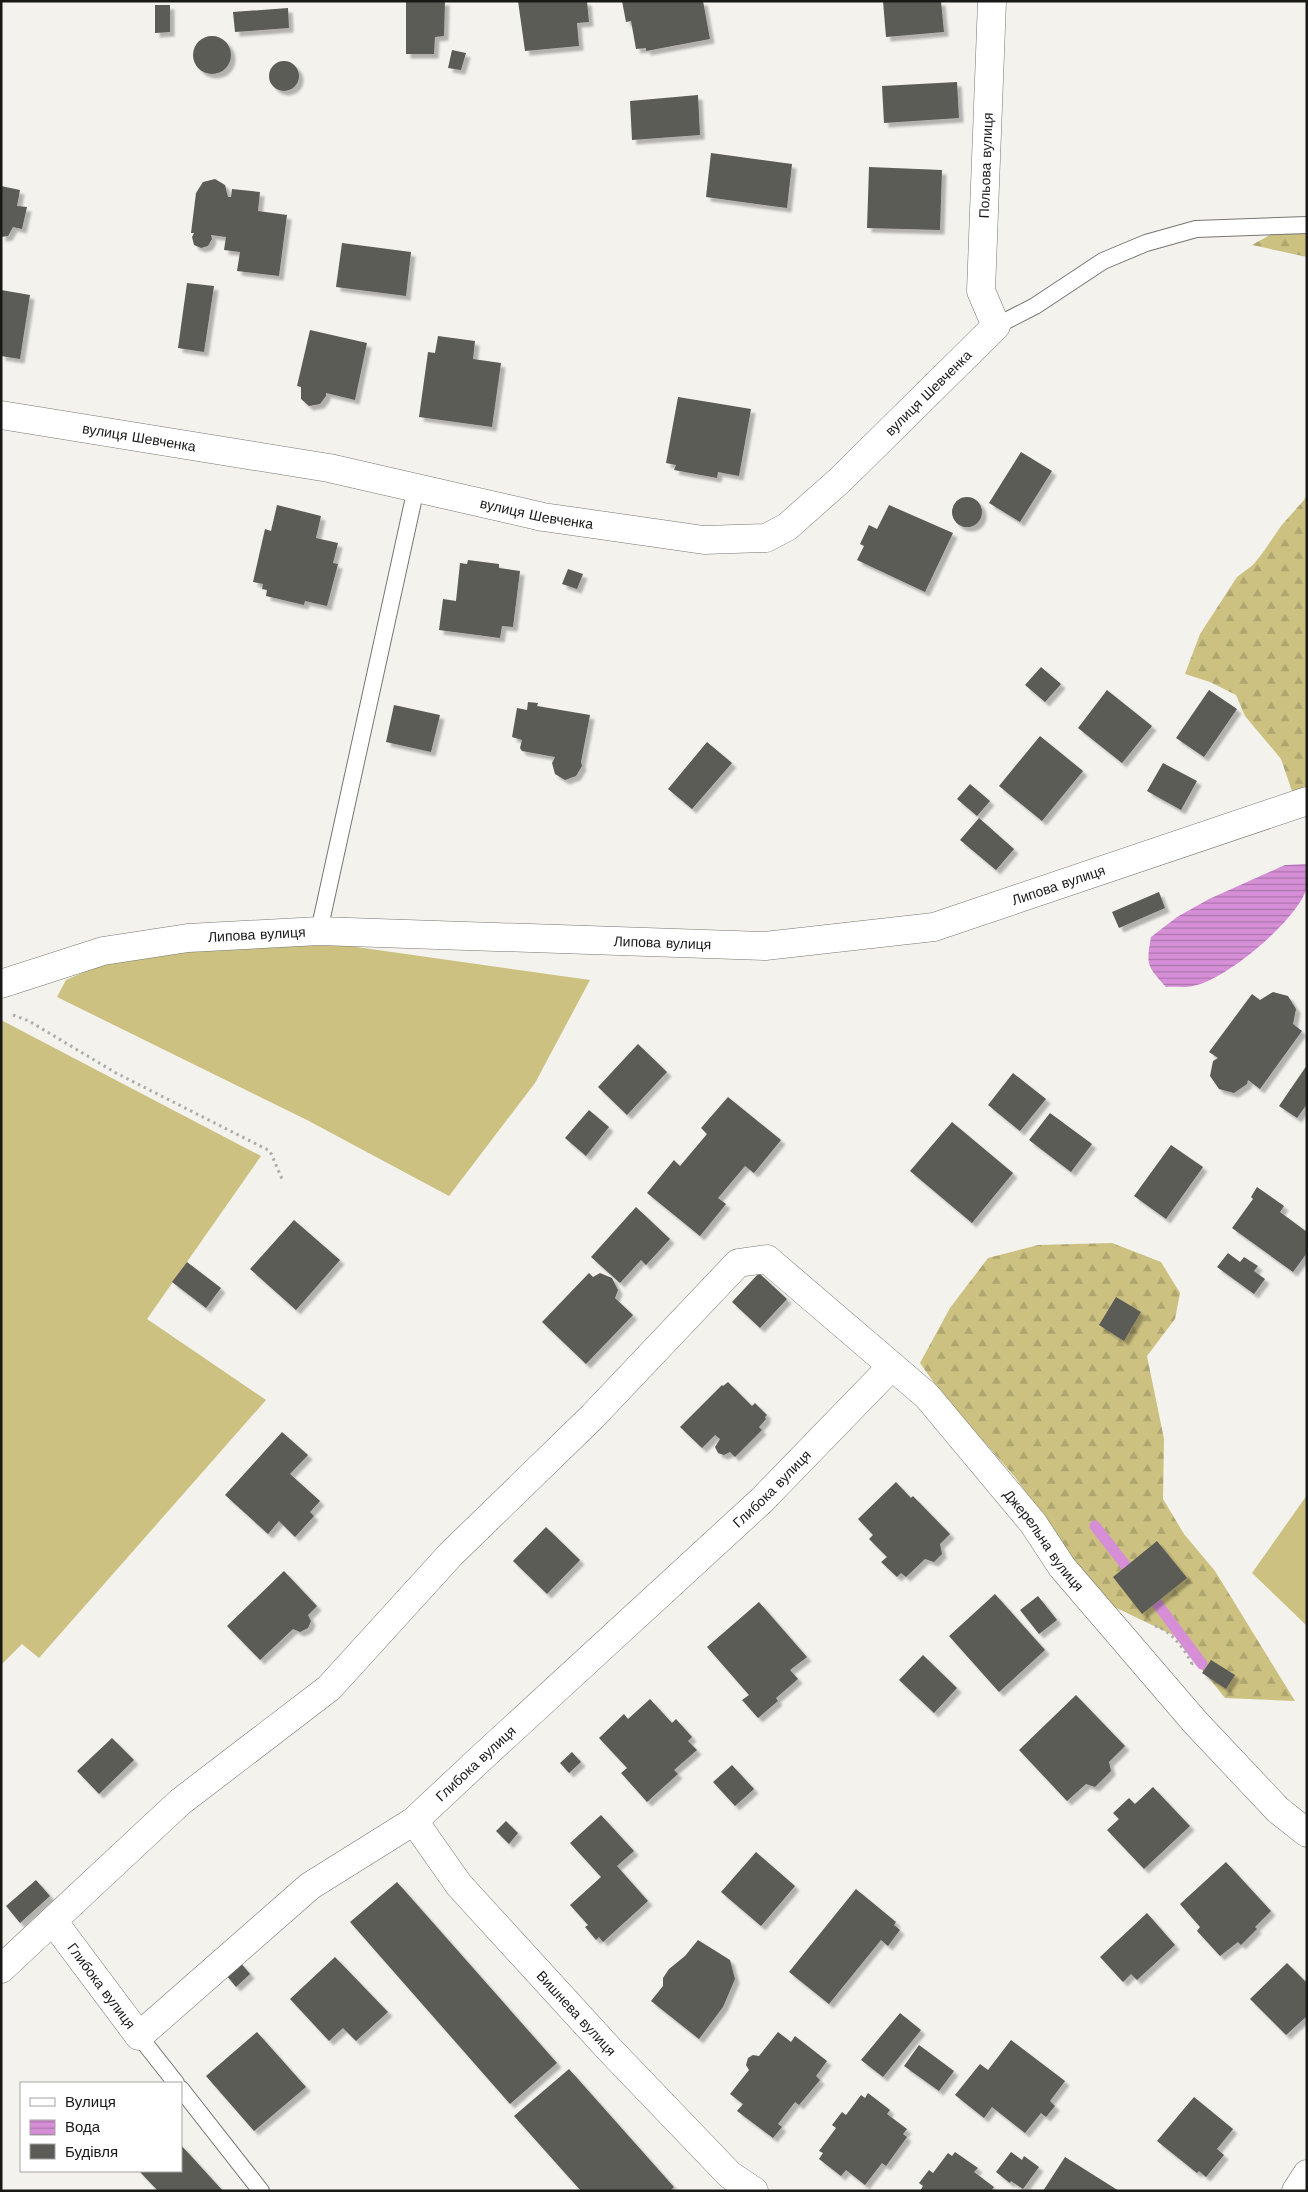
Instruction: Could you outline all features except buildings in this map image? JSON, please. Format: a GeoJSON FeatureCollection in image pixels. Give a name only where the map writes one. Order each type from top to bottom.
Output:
{"type":"FeatureCollection","features":[{"type":"Feature","properties":{"kind":"street","name":"Польова вулиця"},"geometry":{"type":"LineString","coordinates":[[992,1],[981,292],[996,326]]}},
{"type":"Feature","properties":{"kind":"street","name":"вулиця Шевченка"},"geometry":{"type":"LineString","coordinates":[[1,415],[329,468],[543,517],[704,540],[766,538],[787,527],[840,480],[996,326]]}},
{"type":"Feature","properties":{"kind":"street","name":"Липова вулиця"},"geometry":{"type":"LineString","coordinates":[[1,984],[103,952],[188,938],[319,930],[765,946],[934,927],[1307,801]]}},
{"type":"Feature","properties":{"kind":"street","name":"Джерельна вулиця"},"geometry":{"type":"LineString","coordinates":[[53,1921],[180,1802],[329,1688],[451,1554],[592,1417],[738,1263],[767,1259],[927,1396],[1033,1523],[1062,1567],[1195,1722],[1278,1810],[1307,1833]]}},
{"type":"Feature","properties":{"kind":"street","name":"Глибока вулиця"},"geometry":{"type":"LineString","coordinates":[[53,1921],[139,2036],[310,1886],[414,1821],[762,1500],[892,1366]]}},
{"type":"Feature","properties":{"kind":"street","name":"Вишнева вулиця"},"geometry":{"type":"LineString","coordinates":[[414,1821],[459,1885],[610,2050],[723,2183],[754,2191]]}},
{"type":"Feature","properties":{"kind":"street"},"geometry":{"type":"LineString","coordinates":[[1,1969],[53,1921]]}},
{"type":"Feature","properties":{"kind":"street"},"geometry":{"type":"LineString","coordinates":[[1296,2191],[1307,2174]]}},
{"type":"Feature","properties":{"kind":"lane"},"geometry":{"type":"LineString","coordinates":[[996,326],[1035,306],[1104,261],[1146,243],[1196,228],[1307,225]]}},
{"type":"Feature","properties":{"kind":"lane"},"geometry":{"type":"LineString","coordinates":[[319,930],[416,488]]}},
{"type":"Feature","properties":{"kind":"lane"},"geometry":{"type":"LineString","coordinates":[[139,2036],[175,2082]]}},
{"type":"Feature","properties":{"kind":"lane"},"geometry":{"type":"LineString","coordinates":[[182,2090],[261,2191]]}},
{"type":"Feature","properties":{"kind":"path"},"geometry":{"type":"LineString","coordinates":[[8,1013],[29,1022],[116,1073],[270,1150],[282,1179]]}},
{"type":"Feature","properties":{"kind":"green space"},"geometry":{"type":"Polygon","coordinates":[[[1307,232],[1307,257],[1252,245],[1270,235],[1307,232]]]}},
{"type":"Feature","properties":{"kind":"green space"},"geometry":{"type":"Polygon","coordinates":[[[1307,494],[1307,808],[1292,791],[1281,759],[1245,716],[1236,695],[1210,682],[1185,674],[1200,634],[1237,577],[1253,565],[1307,494]]]}},
{"type":"Feature","properties":{"kind":"green space"},"geometry":{"type":"Polygon","coordinates":[[[328,943],[590,980],[535,1083],[449,1196],[307,1120],[57,997],[66,980],[115,959],[237,946],[328,943]]]}},
{"type":"Feature","properties":{"kind":"green space"},"geometry":{"type":"Polygon","coordinates":[[[1,1020],[261,1156],[147,1319],[266,1400],[39,1658],[22,1644],[1,1665],[1,1020]]]}},
{"type":"Feature","properties":{"kind":"green space"},"geometry":{"type":"Polygon","coordinates":[[[1112,1243],[1161,1262],[1180,1293],[1175,1319],[1147,1356],[1164,1439],[1163,1499],[1184,1534],[1215,1571],[1295,1701],[1225,1698],[1175,1636],[1104,1602],[1015,1477],[942,1394],[920,1363],[950,1308],[988,1258],[1038,1245],[1112,1243]]]}},
{"type":"Feature","properties":{"kind":"green space"},"geometry":{"type":"Polygon","coordinates":[[[1307,1495],[1307,1626],[1252,1573],[1307,1495]]]}},
{"type":"Feature","properties":{"kind":"water"},"geometry":{"type":"Polygon","coordinates":[[[1306,864],[1307,887],[1301,900],[1276,931],[1241,961],[1207,982],[1190,987],[1166,987],[1155,974],[1149,960],[1151,937],[1177,917],[1209,899],[1285,865],[1306,864]]]}},
{"type":"Feature","properties":{"kind":"waterway"},"geometry":{"type":"LineString","coordinates":[[1095,1526],[1126,1566]]}},
{"type":"Feature","properties":{"kind":"waterway"},"geometry":{"type":"LineString","coordinates":[[1156,1602],[1202,1664]]}}]}
